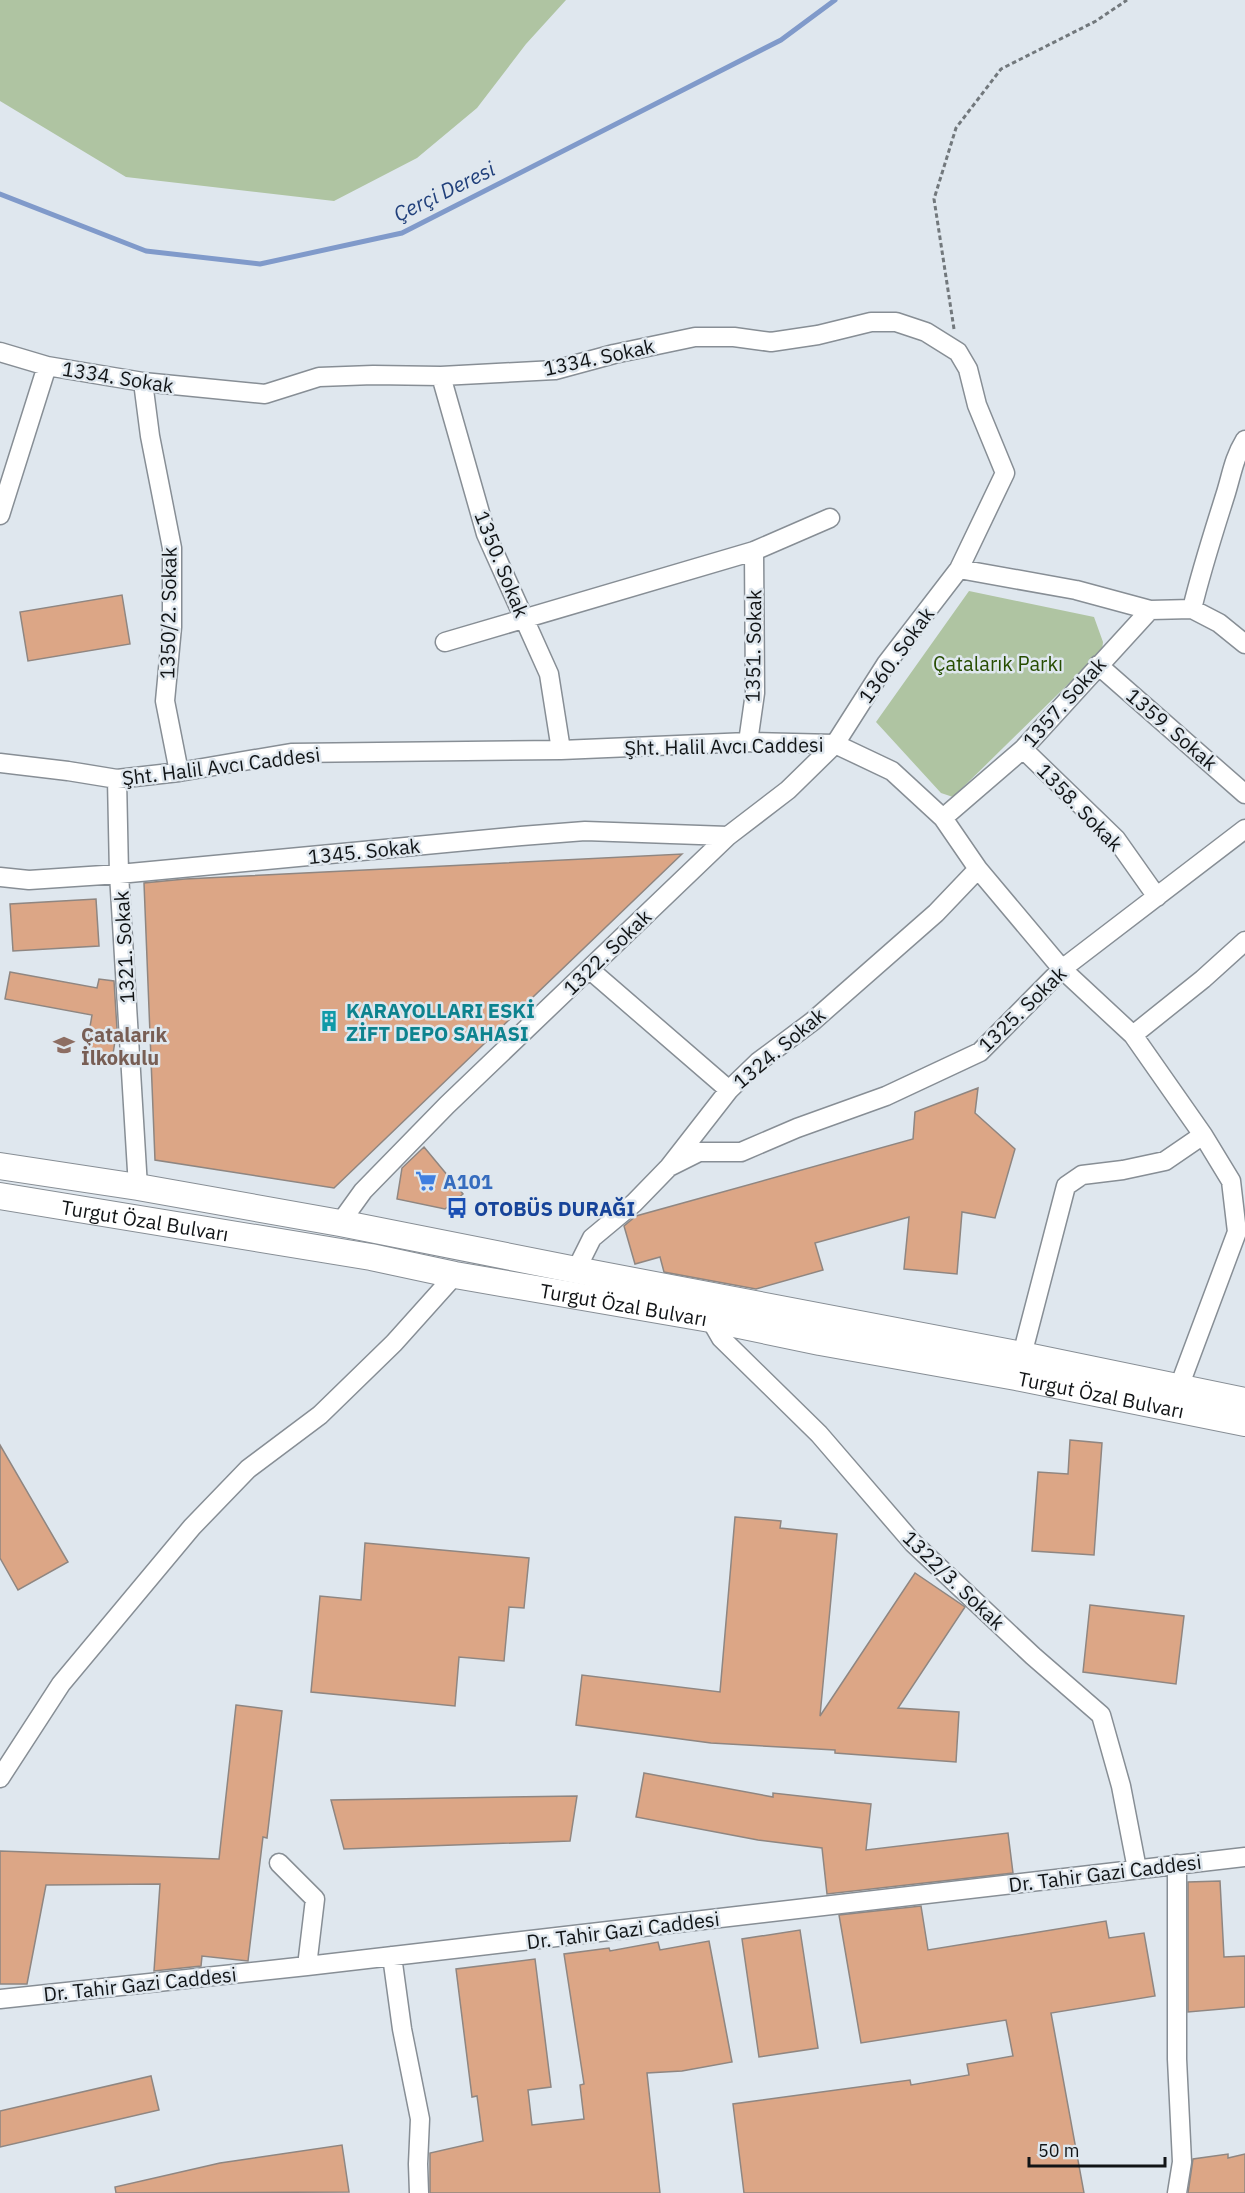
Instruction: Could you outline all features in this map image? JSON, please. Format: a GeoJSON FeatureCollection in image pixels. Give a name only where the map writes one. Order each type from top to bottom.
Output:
{"type":"FeatureCollection","features":[{"type":"Feature","properties":{"kind":"main road","name":"Turgut Özal Bulvarı"},"geometry":{"type":"LineString","coordinates":[[0,1166],[340,1222],[576,1270],[1022,1355],[1245,1401]]}},
{"type":"Feature","properties":{"kind":"main road","name":"Turgut Özal Bulvarı"},"geometry":{"type":"LineString","coordinates":[[0,1196],[371,1257],[455,1275],[710,1319],[820,1342],[1016,1377],[1245,1423]]}},
{"type":"Feature","properties":{"kind":"street","name":"1334. Sokak"},"geometry":{"type":"LineString","coordinates":[[0,352],[47,366],[142,382],[265,394],[319,377],[441,376],[555,370],[695,336],[734,337],[771,342],[818,335],[871,322],[896,322],[906,325],[926,332],[957,352]]}},
{"type":"Feature","properties":{"kind":"street"},"geometry":{"type":"LineString","coordinates":[[957,352],[968,369],[977,405],[1005,473],[959,569],[1076,590],[1150,610],[1192,609],[1220,623],[1245,644]]}},
{"type":"Feature","properties":{"kind":"street"},"geometry":{"type":"LineString","coordinates":[[0,515],[47,366]]}},
{"type":"Feature","properties":{"kind":"street","name":"1350. Sokak"},"geometry":{"type":"LineString","coordinates":[[441,376],[486,534],[549,674],[561,750]]}},
{"type":"Feature","properties":{"kind":"street","name":"1350/2. Sokak"},"geometry":{"type":"LineString","coordinates":[[142,382],[172,548],[172,627],[165,701],[179,772]]}},
{"type":"Feature","properties":{"kind":"street"},"geometry":{"type":"LineString","coordinates":[[1192,609],[1206,551],[1226,494],[1235,456],[1245,440]]}},
{"type":"Feature","properties":{"kind":"street"},"geometry":{"type":"LineString","coordinates":[[445,642],[754,551],[830,518]]}},
{"type":"Feature","properties":{"kind":"street","name":"1351. Sokak"},"geometry":{"type":"LineString","coordinates":[[748,742],[755,693],[754,551]]}},
{"type":"Feature","properties":{"kind":"street","name":"1360. Sokak"},"geometry":{"type":"LineString","coordinates":[[835,744],[886,664],[959,569]]}},
{"type":"Feature","properties":{"kind":"street","name":"1357. Sokak"},"geometry":{"type":"LineString","coordinates":[[943,818],[1023,748],[1150,610]]}},
{"type":"Feature","properties":{"kind":"street","name":"1359. Sokak"},"geometry":{"type":"LineString","coordinates":[[1098,665],[1245,794]]}},
{"type":"Feature","properties":{"kind":"street","name":"Şht. Halil Avcı Caddesi"},"geometry":{"type":"LineString","coordinates":[[0,762],[117,779],[179,772],[291,753],[561,750],[748,742],[835,744],[892,771],[943,818],[978,869],[1062,969],[1133,1035],[1203,1135],[1231,1181],[1237,1232],[1179,1387]]}},
{"type":"Feature","properties":{"kind":"street","name":"1322. Sokak"},"geometry":{"type":"LineString","coordinates":[[340,1222],[363,1191],[397,1156],[589,969],[728,836],[788,790],[835,744]]}},
{"type":"Feature","properties":{"kind":"street","name":"1358. Sokak"},"geometry":{"type":"LineString","coordinates":[[1023,748],[1116,839],[1157,897]]}},
{"type":"Feature","properties":{"kind":"street","name":"1321. Sokak"},"geometry":{"type":"LineString","coordinates":[[117,779],[119,874],[138,1187]]}},
{"type":"Feature","properties":{"kind":"street","name":"1325. Sokak"},"geometry":{"type":"LineString","coordinates":[[669,1167],[699,1152],[741,1152],[797,1128],[886,1096],[948,1069],[980,1052],[1062,969],[1245,829]]}},
{"type":"Feature","properties":{"kind":"street","name":"1345. Sokak"},"geometry":{"type":"LineString","coordinates":[[0,877],[29,880],[119,874],[585,831],[728,836]]}},
{"type":"Feature","properties":{"kind":"street","name":"1324. Sokak"},"geometry":{"type":"LineString","coordinates":[[576,1270],[592,1238],[634,1203],[669,1167],[729,1090],[758,1062],[813,1021],[936,913],[978,869]]}},
{"type":"Feature","properties":{"kind":"street"},"geometry":{"type":"LineString","coordinates":[[1133,1035],[1203,979],[1245,941]]}},
{"type":"Feature","properties":{"kind":"street"},"geometry":{"type":"LineString","coordinates":[[589,969],[729,1090]]}},
{"type":"Feature","properties":{"kind":"street"},"geometry":{"type":"LineString","coordinates":[[1022,1355],[1066,1186],[1082,1175],[1123,1170],[1165,1161],[1203,1135]]}},
{"type":"Feature","properties":{"kind":"street"},"geometry":{"type":"LineString","coordinates":[[0,1778],[61,1684],[192,1527],[248,1469],[320,1415],[394,1343],[455,1275]]}},
{"type":"Feature","properties":{"kind":"street","name":"1322/3. Sokak"},"geometry":{"type":"LineString","coordinates":[[710,1319],[721,1338],[819,1434],[913,1543],[1033,1656],[1101,1715],[1121,1786],[1137,1869]]}},
{"type":"Feature","properties":{"kind":"street","name":"Dr. Tahir Gazi Caddesi"},"geometry":{"type":"LineString","coordinates":[[0,2000],[1245,1857]]}},
{"type":"Feature","properties":{"kind":"street"},"geometry":{"type":"LineString","coordinates":[[279,1863],[315,1899],[307,1966]]}},
{"type":"Feature","properties":{"kind":"street"},"geometry":{"type":"LineString","coordinates":[[1177,1864],[1177,2059],[1182,2162],[1177,2193]]}},
{"type":"Feature","properties":{"kind":"street"},"geometry":{"type":"LineString","coordinates":[[392,1956],[402,2029],[420,2119],[419,2193]]}},
{"type":"Feature","properties":{"kind":"path"},"geometry":{"type":"LineString","coordinates":[[957,352],[934,199],[956,128],[1001,69],[1096,21],[1127,0]]}},
{"type":"Feature","properties":{"kind":"green space"},"geometry":{"type":"Polygon","coordinates":[[[0,0],[566,0],[526,44],[477,108],[417,158],[334,201],[126,177],[0,101],[0,0]]]}},
{"type":"Feature","properties":{"kind":"green space","name":"Çatalarık Parkı"},"geometry":{"type":"Polygon","coordinates":[[[969,591],[1094,617],[1103,642],[1102,651],[953,797],[941,793],[876,722],[969,591]]]}},
{"type":"Feature","properties":{"kind":"building"},"geometry":{"type":"Polygon","coordinates":[[[122,595],[130,644],[28,661],[20,612],[122,595]]]}},
{"type":"Feature","properties":{"kind":"building","name":"KARAYOLLARI ESKİ ZİFT DEPO SAHASI"},"geometry":{"type":"Polygon","coordinates":[[[682,854],[334,1188],[155,1160],[144,883],[682,854]]]}},
{"type":"Feature","properties":{"kind":"building"},"geometry":{"type":"Polygon","coordinates":[[[96,899],[99,946],[13,951],[10,904],[96,899]]]}},
{"type":"Feature","properties":{"kind":"building"},"geometry":{"type":"Polygon","coordinates":[[[10,972],[97,988],[99,979],[114,981],[117,1029],[111,1066],[84,1062],[92,1015],[5,999],[10,972]]]}},
{"type":"Feature","properties":{"kind":"building"},"geometry":{"type":"Polygon","coordinates":[[[978,1088],[975,1113],[1015,1149],[995,1218],[962,1212],[957,1274],[904,1269],[909,1217],[815,1243],[823,1270],[756,1289],[664,1272],[660,1257],[635,1264],[624,1226],[636,1216],[913,1139],[915,1112],[978,1088]]]}},
{"type":"Feature","properties":{"kind":"building","name":"A101"},"geometry":{"type":"Polygon","coordinates":[[[424,1147],[463,1194],[445,1209],[397,1199],[402,1168],[424,1147]]]}},
{"type":"Feature","properties":{"kind":"building"},"geometry":{"type":"Polygon","coordinates":[[[1070,1440],[1102,1443],[1094,1555],[1032,1551],[1038,1472],[1068,1474],[1070,1440]]]}},
{"type":"Feature","properties":{"kind":"building"},"geometry":{"type":"Polygon","coordinates":[[[0,1445],[68,1562],[18,1590],[0,1558],[0,1445]]]}},
{"type":"Feature","properties":{"kind":"building"},"geometry":{"type":"Polygon","coordinates":[[[735,1517],[781,1521],[780,1528],[837,1534],[820,1716],[915,1573],[965,1607],[898,1708],[959,1712],[956,1762],[835,1753],[835,1750],[711,1743],[576,1725],[582,1675],[720,1692],[735,1517]]]}},
{"type":"Feature","properties":{"kind":"building"},"geometry":{"type":"Polygon","coordinates":[[[365,1543],[529,1558],[524,1608],[509,1607],[504,1661],[459,1657],[455,1706],[311,1692],[320,1596],[361,1600],[365,1543]]]}},
{"type":"Feature","properties":{"kind":"building"},"geometry":{"type":"Polygon","coordinates":[[[1090,1605],[1184,1616],[1176,1684],[1083,1672],[1090,1605]]]}},
{"type":"Feature","properties":{"kind":"building"},"geometry":{"type":"Polygon","coordinates":[[[236,1705],[282,1711],[267,1838],[263,1837],[248,1961],[202,1956],[201,1966],[154,1971],[160,1884],[46,1885],[27,1984],[0,1984],[0,1851],[219,1859],[236,1705]]]}},
{"type":"Feature","properties":{"kind":"building"},"geometry":{"type":"Polygon","coordinates":[[[644,1773],[773,1797],[773,1793],[871,1804],[866,1850],[1008,1833],[1013,1873],[827,1894],[822,1848],[758,1840],[636,1817],[644,1773]]]}},
{"type":"Feature","properties":{"kind":"building"},"geometry":{"type":"Polygon","coordinates":[[[577,1796],[570,1841],[344,1849],[331,1800],[577,1796]]]}},
{"type":"Feature","properties":{"kind":"building"},"geometry":{"type":"Polygon","coordinates":[[[1220,1881],[1224,1957],[1245,1956],[1245,2007],[1188,2012],[1188,1882],[1220,1881]]]}},
{"type":"Feature","properties":{"kind":"building"},"geometry":{"type":"Polygon","coordinates":[[[921,1906],[928,1950],[1106,1921],[1109,1938],[1144,1933],[1155,1996],[1051,2013],[1084,2193],[744,2193],[733,2104],[910,2080],[911,2085],[969,2075],[967,2064],[1013,2056],[1006,2020],[861,2043],[839,1915],[921,1906]]]}},
{"type":"Feature","properties":{"kind":"building"},"geometry":{"type":"Polygon","coordinates":[[[800,1930],[818,2048],[759,2057],[742,1939],[800,1930]]]}},
{"type":"Feature","properties":{"kind":"building"},"geometry":{"type":"Polygon","coordinates":[[[709,1941],[732,2062],[682,2071],[647,2073],[660,2193],[430,2193],[430,2153],[483,2141],[477,2096],[472,2097],[456,1969],[535,1959],[551,2087],[528,2090],[532,2125],[584,2119],[580,2085],[584,2084],[564,1954],[609,1948],[610,1951],[658,1942],[660,1950],[709,1941]]]}},
{"type":"Feature","properties":{"kind":"building"},"geometry":{"type":"Polygon","coordinates":[[[151,2076],[159,2110],[0,2147],[0,2111],[151,2076]]]}},
{"type":"Feature","properties":{"kind":"building"},"geometry":{"type":"Polygon","coordinates":[[[342,2145],[349,2192],[116,2193],[115,2187],[220,2163],[342,2145]]]}},
{"type":"Feature","properties":{"kind":"building"},"geometry":{"type":"Polygon","coordinates":[[[1228,2154],[1228,2158],[1245,2154],[1245,2193],[1188,2193],[1193,2159],[1228,2154]]]}},
{"type":"Feature","properties":{"kind":"waterway","name":"Çerçi Deresi"},"geometry":{"type":"LineString","coordinates":[[0,194],[146,251],[260,264],[402,233],[781,40],[835,0]]}},
{"type":"Feature","properties":{"kind":"place","name":"KARAYOLLARI ESKİ ZİFT DEPO SAHASI"},"geometry":{"type":"Point","coordinates":[329,1021]}},
{"type":"Feature","properties":{"kind":"place","name":"Çatalarık İlkokulu"},"geometry":{"type":"Point","coordinates":[64,1045]}},
{"type":"Feature","properties":{"kind":"place","name":"A101"},"geometry":{"type":"Point","coordinates":[426,1181]}},
{"type":"Feature","properties":{"kind":"place","name":"OTOBÜS DURAĞI"},"geometry":{"type":"Point","coordinates":[457,1208]}}]}
